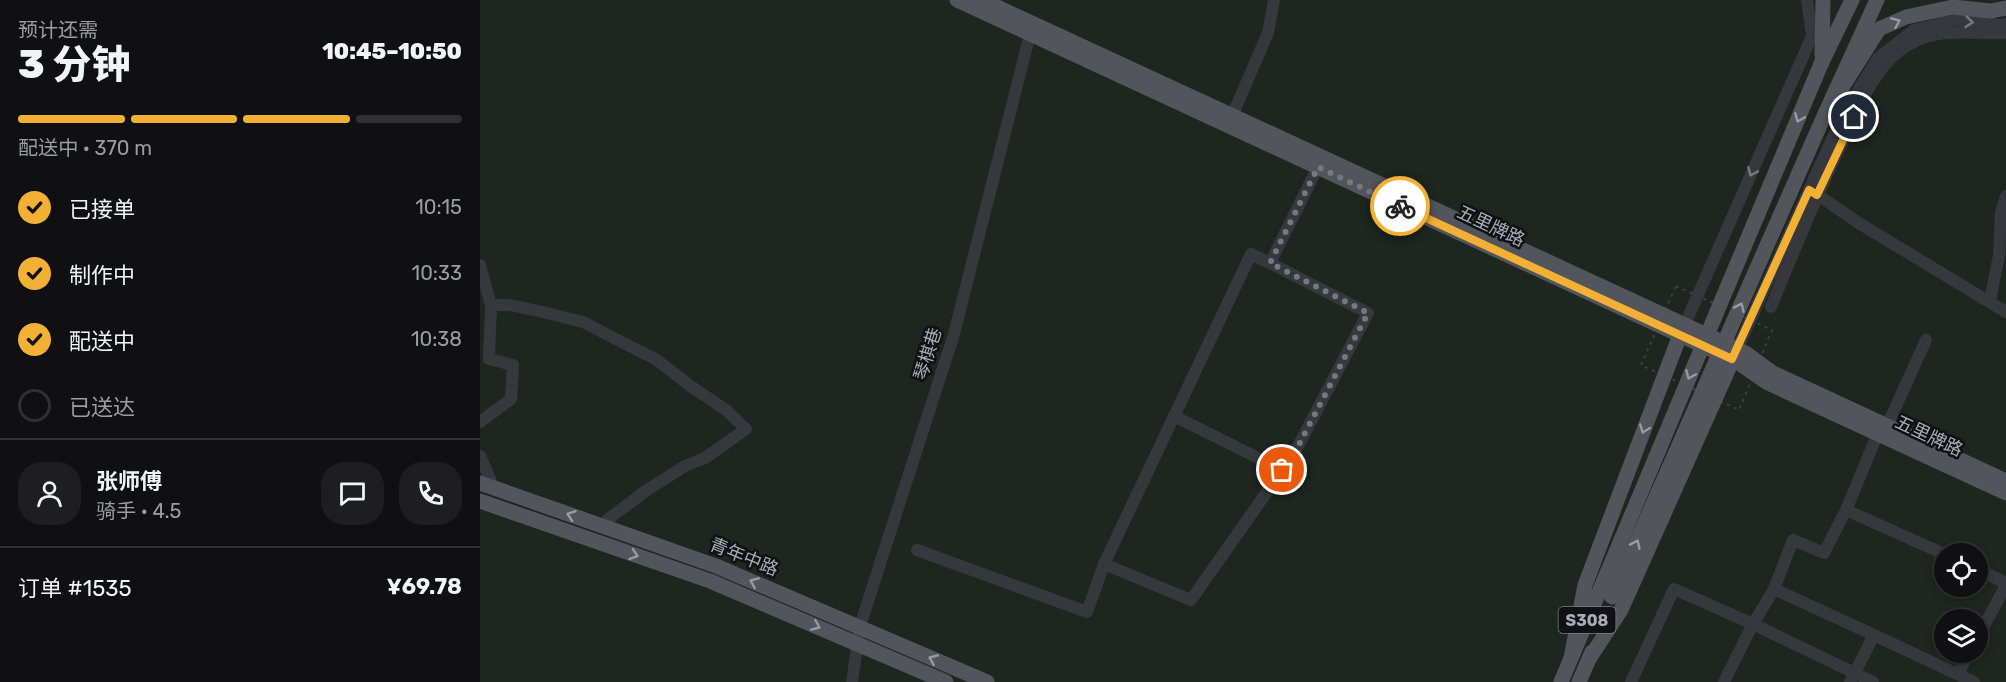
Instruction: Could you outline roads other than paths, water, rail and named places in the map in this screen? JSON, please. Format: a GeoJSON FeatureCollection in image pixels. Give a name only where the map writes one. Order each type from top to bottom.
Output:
{"type":"FeatureCollection","features":[{"type":"Feature","properties":{"kind":"main road","name":"五里牌路"},"geometry":{"type":"LineString","coordinates":[[957,0],[1318,167],[1682,330]]}},
{"type":"Feature","properties":{"kind":"main road","name":"五里牌路"},"geometry":{"type":"LineString","coordinates":[[982,0],[1682,330],[1735,357],[1768,383],[2006,481]]}},
{"type":"Feature","properties":{"kind":"main road","name":"S308"},"geometry":{"type":"LineString","coordinates":[[1561,682],[1821,64],[1852,0]]}},
{"type":"Feature","properties":{"kind":"main road","name":"S308"},"geometry":{"type":"LineString","coordinates":[[1579,682],[1611,605],[1612,597],[1877,0]]}},
{"type":"Feature","properties":{"kind":"main road"},"geometry":{"type":"LineString","coordinates":[[1821,64],[1824,7]]}},
{"type":"Feature","properties":{"kind":"main road"},"geometry":{"type":"LineString","coordinates":[[1824,116],[1879,29],[1906,17],[1953,7],[1991,11],[2006,8]]}},
{"type":"Feature","properties":{"kind":"main road"},"geometry":{"type":"LineString","coordinates":[[1571,658],[1585,585],[1682,330]]}},
{"type":"Feature","properties":{"kind":"main road","name":"五里牌路"},"geometry":{"type":"LineString","coordinates":[[1735,357],[1747,354],[1773,373],[2006,492]]}},
{"type":"Feature","properties":{"kind":"main road"},"geometry":{"type":"LineString","coordinates":[[1589,659],[1621,610],[1735,357]]}},
{"type":"Feature","properties":{"kind":"main road","name":"青年中路"},"geometry":{"type":"LineString","coordinates":[[487,485],[716,566],[987,682]]}},
{"type":"Feature","properties":{"kind":"main road","name":"青年中路"},"geometry":{"type":"LineString","coordinates":[[480,501],[710,581],[946,682]]}},
{"type":"Feature","properties":{"kind":"street"},"geometry":{"type":"LineString","coordinates":[[1232,116],[1269,33],[1274,0]]}},
{"type":"Feature","properties":{"kind":"street"},"geometry":{"type":"LineString","coordinates":[[1682,330],[1812,36],[1807,0]]}},
{"type":"Feature","properties":{"kind":"street"},"geometry":{"type":"LineString","coordinates":[[1771,307],[1844,115],[1878,58],[1914,30],[1956,20],[2006,24]]}},
{"type":"Feature","properties":{"kind":"street"},"geometry":{"type":"LineString","coordinates":[[1735,357],[1813,192],[1863,98],[1886,64],[1911,43],[1944,32],[2006,33]]}},
{"type":"Feature","properties":{"kind":"street","name":"琴棋巷"},"geometry":{"type":"LineString","coordinates":[[852,682],[860,626],[954,334],[1030,34]]}},
{"type":"Feature","properties":{"kind":"street"},"geometry":{"type":"LineString","coordinates":[[1270,263],[1318,167]]}},
{"type":"Feature","properties":{"kind":"street"},"geometry":{"type":"LineString","coordinates":[[1813,192],[1857,222],[2006,312]]}},
{"type":"Feature","properties":{"kind":"street"},"geometry":{"type":"LineString","coordinates":[[1990,301],[1999,255],[2001,212],[2006,196]]}},
{"type":"Feature","properties":{"kind":"street"},"geometry":{"type":"LineString","coordinates":[[917,550],[1087,612],[1104,564],[1251,255],[1368,313],[1295,452],[1191,600],[1104,564]]}},
{"type":"Feature","properties":{"kind":"street"},"geometry":{"type":"LineString","coordinates":[[480,265],[491,305],[489,359],[513,365],[511,399],[480,422]]}},
{"type":"Feature","properties":{"kind":"street"},"geometry":{"type":"LineString","coordinates":[[491,305],[510,305],[553,314],[583,322],[608,334],[657,360],[726,410],[746,429],[705,458],[686,466],[647,490],[607,520]]}},
{"type":"Feature","properties":{"kind":"street"},"geometry":{"type":"LineString","coordinates":[[1724,682],[1753,624],[1774,589],[1793,540],[1824,553],[1926,340]]}},
{"type":"Feature","properties":{"kind":"street"},"geometry":{"type":"LineString","coordinates":[[1174,416],[1282,470]]}},
{"type":"Feature","properties":{"kind":"street"},"geometry":{"type":"LineString","coordinates":[[480,456],[487,485]]}},
{"type":"Feature","properties":{"kind":"street"},"geometry":{"type":"LineString","coordinates":[[1846,510],[1934,550]]}},
{"type":"Feature","properties":{"kind":"street"},"geometry":{"type":"LineString","coordinates":[[1988,575],[2006,584],[1988,618]]}},
{"type":"Feature","properties":{"kind":"street"},"geometry":{"type":"LineString","coordinates":[[1631,682],[1674,589],[1753,624],[1852,678],[1873,682]]}},
{"type":"Feature","properties":{"kind":"street"},"geometry":{"type":"LineString","coordinates":[[1774,589],[1974,682]]}},
{"type":"Feature","properties":{"kind":"street"},"geometry":{"type":"LineString","coordinates":[[1852,678],[1874,635]]}},
{"type":"Feature","properties":{"kind":"street"},"geometry":{"type":"LineString","coordinates":[[1958,674],[1964,663]]}}]}
